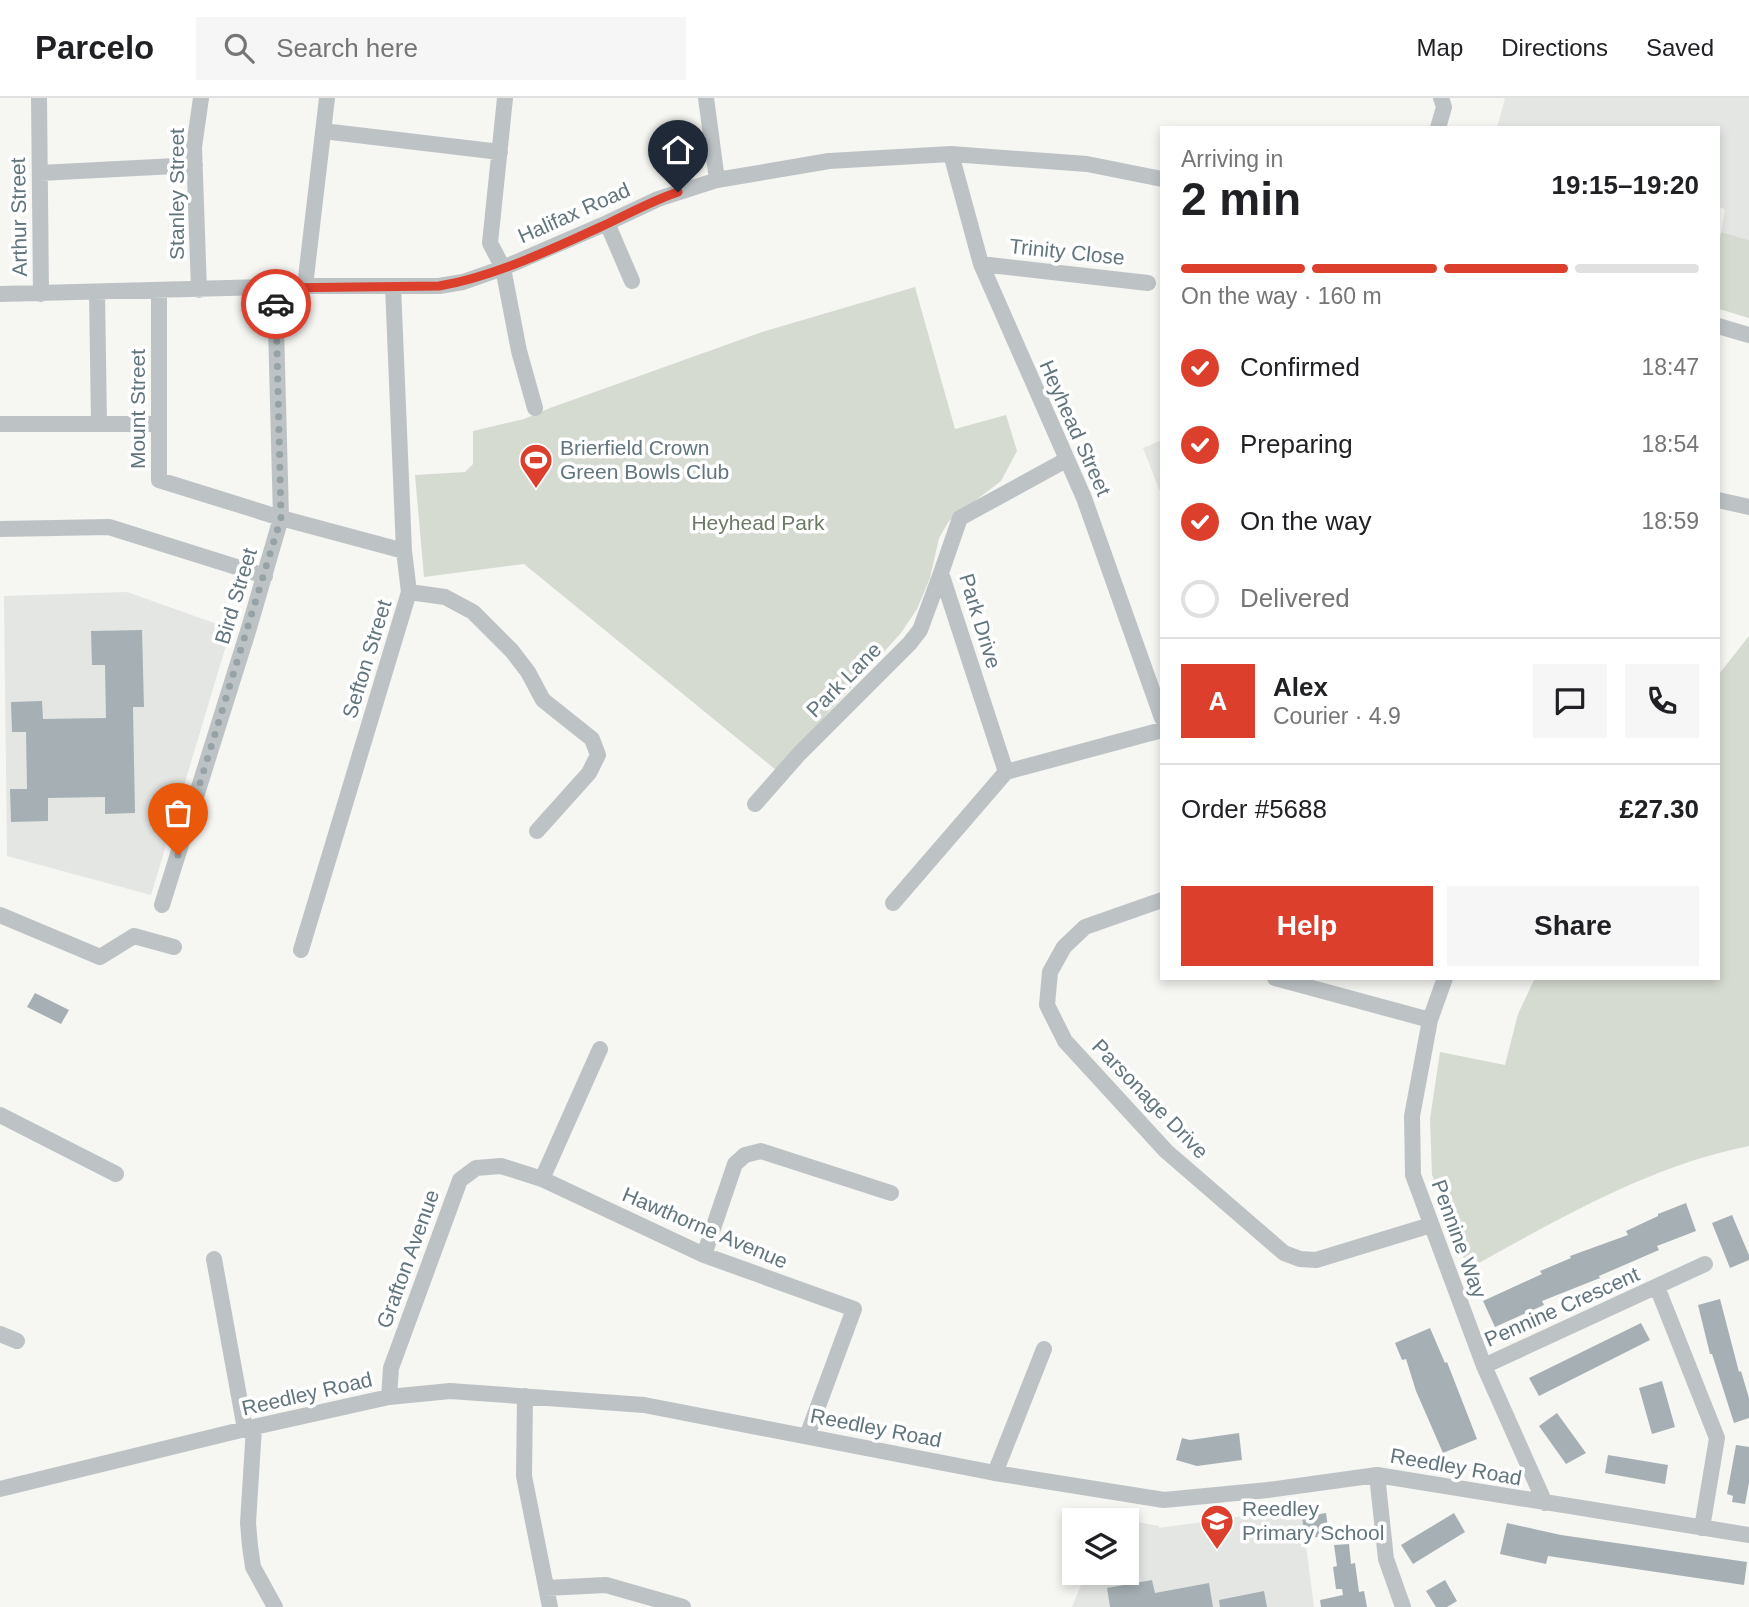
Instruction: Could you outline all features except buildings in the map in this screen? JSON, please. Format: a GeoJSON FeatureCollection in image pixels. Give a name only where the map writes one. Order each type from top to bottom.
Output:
{"type":"FeatureCollection","features":[{"type":"Feature","properties":{"kind":"street","name":"Arthur Street"},"geometry":{"type":"LineString","coordinates":[[39,98],[41,294]]}},
{"type":"Feature","properties":{"kind":"street","name":"Stanley Street"},"geometry":{"type":"LineString","coordinates":[[199,290],[194,147],[201,98]]}},
{"type":"Feature","properties":{"kind":"street"},"geometry":{"type":"LineString","coordinates":[[305,286],[327,98]]}},
{"type":"Feature","properties":{"kind":"street"},"geometry":{"type":"LineString","coordinates":[[505,98],[490,243],[503,268],[519,351],[535,408]]}},
{"type":"Feature","properties":{"kind":"street"},"geometry":{"type":"LineString","coordinates":[[707,98],[717,180]]}},
{"type":"Feature","properties":{"kind":"street"},"geometry":{"type":"LineString","coordinates":[[1439,126],[1444,107],[1441,98]]}},
{"type":"Feature","properties":{"kind":"street"},"geometry":{"type":"LineString","coordinates":[[323,131],[500,152]]}},
{"type":"Feature","properties":{"kind":"street","name":"Halifax Road"},"geometry":{"type":"LineString","coordinates":[[0,295],[451,284],[503,268],[658,199],[717,180],[829,161],[951,154],[1087,164],[1160,179]]}},
{"type":"Feature","properties":{"kind":"street","name":"Heyhead Street"},"geometry":{"type":"LineString","coordinates":[[951,154],[981,264],[1084,498],[1160,712]]}},
{"type":"Feature","properties":{"kind":"street"},"geometry":{"type":"LineString","coordinates":[[40,173],[195,165]]}},
{"type":"Feature","properties":{"kind":"street"},"geometry":{"type":"LineString","coordinates":[[607,223],[632,281]]}},
{"type":"Feature","properties":{"kind":"street","name":"Trinity Close"},"geometry":{"type":"LineString","coordinates":[[981,264],[1148,283]]}},
{"type":"Feature","properties":{"kind":"street","name":"Sefton Street"},"geometry":{"type":"LineString","coordinates":[[301,950],[409,592],[404,551],[393,286]]}},
{"type":"Feature","properties":{"kind":"street","name":"Bird Street"},"geometry":{"type":"LineString","coordinates":[[162,905],[281,518],[275,288]]}},
{"type":"Feature","properties":{"kind":"street","name":"Mount Street"},"geometry":{"type":"LineString","coordinates":[[159,292],[159,480],[281,518],[404,551]]}},
{"type":"Feature","properties":{"kind":"street"},"geometry":{"type":"LineString","coordinates":[[97,293],[99,424]]}},
{"type":"Feature","properties":{"kind":"street"},"geometry":{"type":"LineString","coordinates":[[1720,327],[1749,335]]}},
{"type":"Feature","properties":{"kind":"street"},"geometry":{"type":"LineString","coordinates":[[0,424],[157,424]]}},
{"type":"Feature","properties":{"kind":"street","name":"Park Drive"},"geometry":{"type":"LineString","coordinates":[[1006,772],[941,573],[960,518],[1066,460]]}},
{"type":"Feature","properties":{"kind":"street"},"geometry":{"type":"LineString","coordinates":[[1720,501],[1749,508]]}},
{"type":"Feature","properties":{"kind":"street"},"geometry":{"type":"LineString","coordinates":[[0,528],[109,527],[265,576]]}},
{"type":"Feature","properties":{"kind":"street","name":"Park Lane"},"geometry":{"type":"LineString","coordinates":[[755,804],[799,754],[920,631],[941,573]]}},
{"type":"Feature","properties":{"kind":"street"},"geometry":{"type":"LineString","coordinates":[[409,592],[445,597],[473,612],[512,651],[528,672],[543,700],[592,739],[598,755],[589,773],[537,831]]}},
{"type":"Feature","properties":{"kind":"street"},"geometry":{"type":"LineString","coordinates":[[892,903],[1006,772],[1160,731]]}},
{"type":"Feature","properties":{"kind":"street","name":"Parsonage Drive"},"geometry":{"type":"LineString","coordinates":[[1160,901],[1084,927],[1064,947],[1049,972],[1047,1005],[1065,1041],[1166,1151],[1284,1253],[1300,1259],[1316,1260],[1431,1225]]}},
{"type":"Feature","properties":{"kind":"street"},"geometry":{"type":"LineString","coordinates":[[0,915],[100,957],[134,936],[174,947]]}},
{"type":"Feature","properties":{"kind":"street"},"geometry":{"type":"LineString","coordinates":[[1282,980],[1430,1020]]}},
{"type":"Feature","properties":{"kind":"street","name":"Pennine Way"},"geometry":{"type":"LineString","coordinates":[[1444,980],[1430,1020],[1412,1116],[1413,1175],[1484,1366],[1545,1503]]}},
{"type":"Feature","properties":{"kind":"street"},"geometry":{"type":"LineString","coordinates":[[542,1179],[600,1049]]}},
{"type":"Feature","properties":{"kind":"street"},"geometry":{"type":"LineString","coordinates":[[0,1115],[116,1174]]}},
{"type":"Feature","properties":{"kind":"street"},"geometry":{"type":"LineString","coordinates":[[704,1255],[735,1164],[745,1155],[761,1151],[891,1193]]}},
{"type":"Feature","properties":{"kind":"street","name":"Grafton Avenue"},"geometry":{"type":"LineString","coordinates":[[389,1397],[391,1368],[460,1180],[477,1168],[501,1166],[542,1179]]}},
{"type":"Feature","properties":{"kind":"street","name":"Hawthorne Avenue"},"geometry":{"type":"LineString","coordinates":[[542,1179],[704,1255],[854,1309],[807,1436]]}},
{"type":"Feature","properties":{"kind":"street"},"geometry":{"type":"LineString","coordinates":[[214,1259],[250,1428],[248,1523],[253,1567],[275,1607]]}},
{"type":"Feature","properties":{"kind":"street","name":"Pennine Crescent"},"geometry":{"type":"LineString","coordinates":[[1484,1366],[1705,1264]]}},
{"type":"Feature","properties":{"kind":"street","name":"Pennine Crescent"},"geometry":{"type":"LineString","coordinates":[[1657,1287],[1717,1438],[1702,1528]]}},
{"type":"Feature","properties":{"kind":"street"},"geometry":{"type":"LineString","coordinates":[[0,1334],[17,1341]]}},
{"type":"Feature","properties":{"kind":"street"},"geometry":{"type":"LineString","coordinates":[[995,1472],[1044,1349]]}},
{"type":"Feature","properties":{"kind":"street","name":"Reedley Road"},"geometry":{"type":"LineString","coordinates":[[0,1489],[389,1397],[450,1391],[644,1405],[995,1472],[1164,1500],[1268,1490],[1377,1475],[1749,1535]]}},
{"type":"Feature","properties":{"kind":"street"},"geometry":{"type":"LineString","coordinates":[[525,1396],[524,1476],[550,1607]]}},
{"type":"Feature","properties":{"kind":"street"},"geometry":{"type":"LineString","coordinates":[[1377,1475],[1386,1559],[1403,1607]]}},
{"type":"Feature","properties":{"kind":"street"},"geometry":{"type":"LineString","coordinates":[[547,1588],[606,1585],[682,1607]]}},
{"type":"Feature","properties":{"kind":"shaded area"},"geometry":{"type":"Polygon","coordinates":[[[1505,98],[1749,98],[1749,240],[1721,232],[1725,209],[1720,207],[1720,126],[1498,126],[1505,98]]]}},
{"type":"Feature","properties":{"kind":"shaded area"},"geometry":{"type":"Polygon","coordinates":[[[1160,441],[1160,492],[1143,448],[1160,441]]]}},
{"type":"Feature","properties":{"kind":"shaded area"},"geometry":{"type":"Polygon","coordinates":[[[127,592],[231,629],[151,895],[7,856],[4,596],[127,592]]]}},
{"type":"Feature","properties":{"kind":"shaded area","name":"Reedley Primary School"},"geometry":{"type":"Polygon","coordinates":[[[1301,1508],[1314,1607],[1072,1607],[1081,1585],[1139,1585],[1139,1522],[1159,1528],[1301,1508]]]}},
{"type":"Feature","properties":{"kind":"green space"},"geometry":{"type":"Polygon","coordinates":[[[1721,232],[1749,240],[1749,318],[1720,309],[1721,232]]]}},
{"type":"Feature","properties":{"kind":"green space","name":"Heyhead Park"},"geometry":{"type":"Polygon","coordinates":[[[915,287],[955,429],[1006,415],[1017,451],[1001,481],[949,521],[939,538],[930,578],[917,609],[901,633],[776,770],[524,564],[424,577],[415,475],[465,472],[473,464],[473,431],[524,419],[762,332],[915,287]]]}},
{"type":"Feature","properties":{"kind":"green space"},"geometry":{"type":"Polygon","coordinates":[[[1749,636],[1749,1146],[1712,1155],[1639,1181],[1569,1214],[1468,1269],[1432,1175],[1430,1119],[1440,1052],[1505,1065],[1518,1014],[1534,980],[1720,980],[1720,673],[1749,636]]]}},
{"type":"Feature","properties":{"kind":"way so far"},"geometry":{"type":"LineString","coordinates":[[178,855],[281,518],[276,304]]}},
{"type":"Feature","properties":{"kind":"place","name":"Brierfield Crown Green Bowls Club"},"geometry":{"type":"Point","coordinates":[536,490]}},
{"type":"Feature","properties":{"kind":"place","name":"Reedley Primary School"},"geometry":{"type":"Point","coordinates":[1217,1551]}},
{"type":"Feature","properties":{"kind":"route"},"geometry":{"type":"LineString","coordinates":[[276,304],[275,288],[439,286],[463,282],[503,268],[678,192]]}}]}
